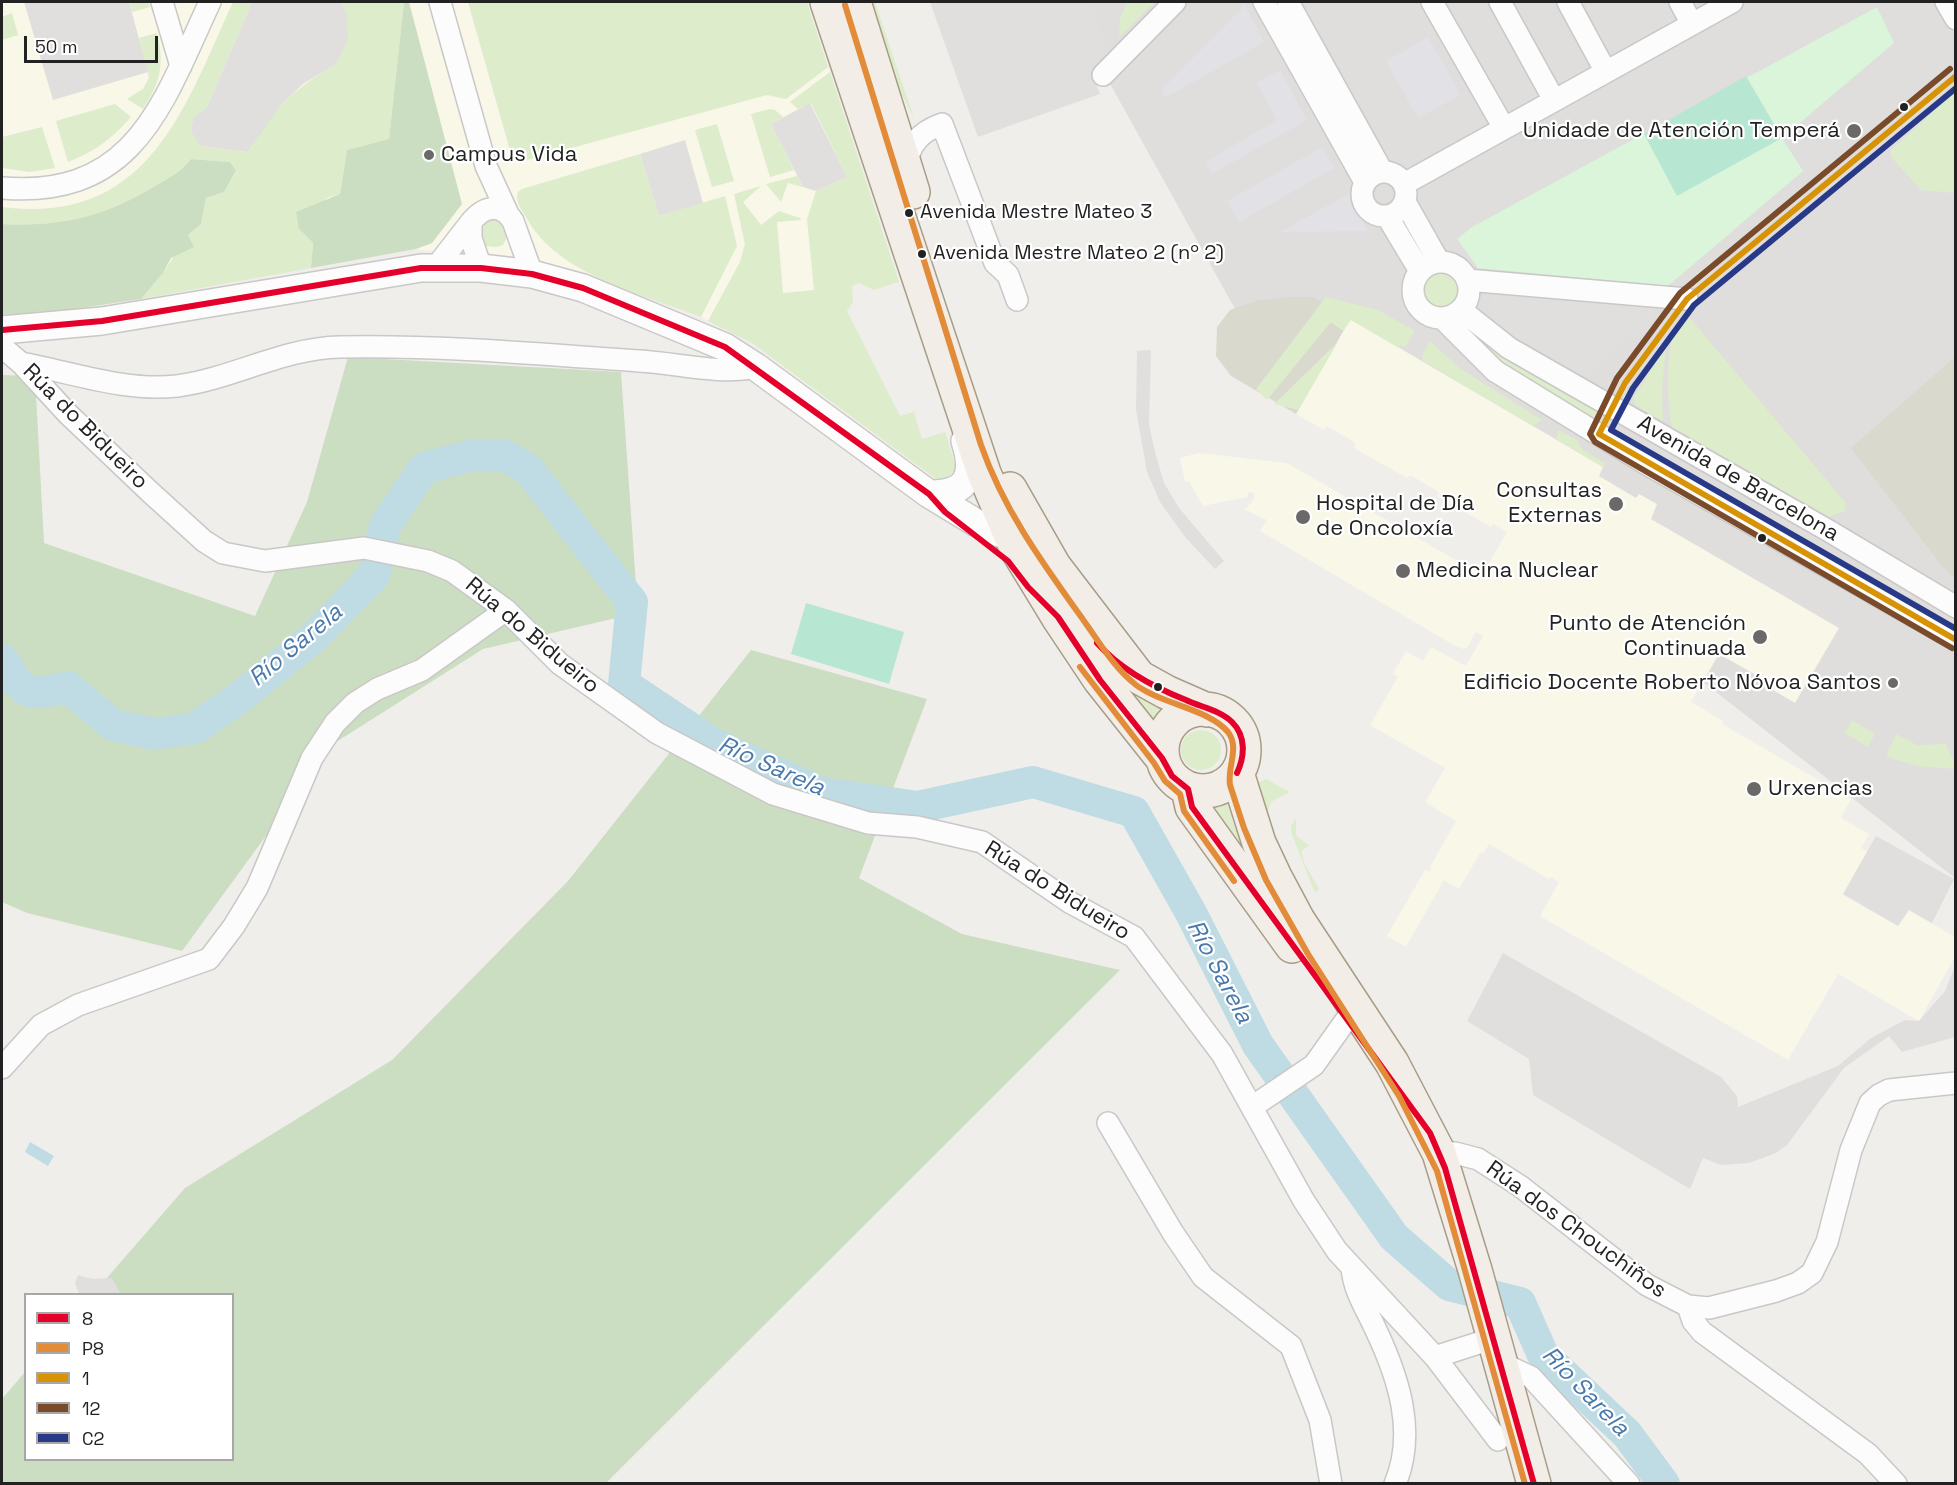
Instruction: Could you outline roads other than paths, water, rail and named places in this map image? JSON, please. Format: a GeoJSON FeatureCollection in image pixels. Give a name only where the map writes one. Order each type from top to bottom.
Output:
{"type":"FeatureCollection","features":[{"type":"Feature","properties":{"kind":"main road"},"geometry":{"type":"LineString","coordinates":[[827,2],[901,223],[995,478],[1054,566],[1139,677],[1166,692],[1207,710],[1220,713],[1238,730],[1243,753],[1237,773],[1230,782],[1210,791],[1188,789],[1176,782],[1167,771],[1162,758],[1100,680],[1058,617],[1011,538],[995,478],[906,169],[854,2]]}},
{"type":"Feature","properties":{"kind":"main road"},"geometry":{"type":"LineString","coordinates":[[1162,758],[1162,745],[1173,722],[1195,710],[1207,710]]}},
{"type":"Feature","properties":{"kind":"main road"},"geometry":{"type":"LineString","coordinates":[[1237,773],[1259,843],[1275,877],[1298,920],[1392,1063],[1434,1143],[1475,1270],[1534,1484]]}},
{"type":"Feature","properties":{"kind":"main road"},"geometry":{"type":"LineString","coordinates":[[1188,789],[1192,807],[1434,1143]]}},
{"type":"Feature","properties":{"kind":"street"},"geometry":{"type":"LineString","coordinates":[[162,2],[181,66]]}},
{"type":"Feature","properties":{"kind":"street"},"geometry":{"type":"LineString","coordinates":[[2,188],[50,187],[79,178],[114,160],[130,148],[152,121],[181,66],[210,2]]}},
{"type":"Feature","properties":{"kind":"street"},"geometry":{"type":"LineString","coordinates":[[440,2],[486,166],[518,230],[532,274]]}},
{"type":"Feature","properties":{"kind":"street"},"geometry":{"type":"LineString","coordinates":[[1103,75],[1175,2]]}},
{"type":"Feature","properties":{"kind":"street"},"geometry":{"type":"LineString","coordinates":[[1264,2],[1373,177]]}},
{"type":"Feature","properties":{"kind":"street"},"geometry":{"type":"LineString","coordinates":[[1288,2],[1373,177]]}},
{"type":"Feature","properties":{"kind":"street"},"geometry":{"type":"LineString","coordinates":[[1432,2],[1504,128]]}},
{"type":"Feature","properties":{"kind":"street"},"geometry":{"type":"LineString","coordinates":[[1500,2],[1554,100]]}},
{"type":"Feature","properties":{"kind":"street"},"geometry":{"type":"LineString","coordinates":[[1568,2],[1606,72]]}},
{"type":"Feature","properties":{"kind":"street"},"geometry":{"type":"LineString","coordinates":[[1680,2],[1692,24]]}},
{"type":"Feature","properties":{"kind":"street"},"geometry":{"type":"LineString","coordinates":[[1429,267],[1404,193],[1392,173],[1373,177],[1362,196],[1367,209],[1387,216],[1398,211],[1404,193],[1504,128],[1732,2]]}},
{"type":"Feature","properties":{"kind":"street"},"geometry":{"type":"LineString","coordinates":[[1946,2],[1956,19]]}},
{"type":"Feature","properties":{"kind":"street"},"geometry":{"type":"LineString","coordinates":[[876,71],[905,121],[911,126],[931,128]]}},
{"type":"Feature","properties":{"kind":"street"},"geometry":{"type":"LineString","coordinates":[[906,169],[911,146],[931,128],[942,124],[994,263],[1008,275],[1017,300]]}},
{"type":"Feature","properties":{"kind":"street"},"geometry":{"type":"LineString","coordinates":[[481,268],[471,238],[486,166]]}},
{"type":"Feature","properties":{"kind":"street"},"geometry":{"type":"LineString","coordinates":[[436,267],[474,218],[493,207],[508,214]]}},
{"type":"Feature","properties":{"kind":"street"},"geometry":{"type":"LineString","coordinates":[[1387,216],[1429,267]]}},
{"type":"Feature","properties":{"kind":"street"},"geometry":{"type":"LineString","coordinates":[[901,223],[902,239],[971,460],[969,476],[958,489],[945,494],[929,494]]}},
{"type":"Feature","properties":{"kind":"street"},"geometry":{"type":"LineString","coordinates":[[1456,266],[1467,280],[1468,296],[1452,314],[1426,315],[1415,302],[1413,287],[1429,267],[1456,266]]}},
{"type":"Feature","properties":{"kind":"street"},"geometry":{"type":"LineString","coordinates":[[2,330],[102,321],[436,267],[481,268],[532,274],[583,288],[704,337],[756,367],[929,494],[975,522],[1030,549],[1102,649],[1139,677]]}},
{"type":"Feature","properties":{"kind":"street"},"geometry":{"type":"LineString","coordinates":[[1467,280],[1687,299]]}},
{"type":"Feature","properties":{"kind":"street","name":"Avenida de Barcelona"},"geometry":{"type":"LineString","coordinates":[[1452,314],[1829,531],[1956,607]]}},
{"type":"Feature","properties":{"kind":"street","name":"Avenida de Barcelona"},"geometry":{"type":"LineString","coordinates":[[1452,314],[1495,371],[1644,463],[1956,640]]}},
{"type":"Feature","properties":{"kind":"street","name":"Rúa do Bidueiro"},"geometry":{"type":"LineString","coordinates":[[2,347],[21,363],[68,414],[150,492],[204,541],[223,553],[266,561],[364,548],[428,561],[452,571],[506,610],[560,664],[657,733],[773,794],[868,823],[917,827],[982,842],[1071,903],[1134,937],[1258,1104],[1304,1201],[1337,1251],[1435,1357],[1498,1440]]}},
{"type":"Feature","properties":{"kind":"street"},"geometry":{"type":"LineString","coordinates":[[21,363],[101,380],[156,387],[178,386],[294,353],[338,347],[514,353],[663,362],[738,371],[756,367]]}},
{"type":"Feature","properties":{"kind":"street"},"geometry":{"type":"LineString","coordinates":[[929,494],[945,512],[1008,561],[1028,587],[1058,617]]}},
{"type":"Feature","properties":{"kind":"street"},"geometry":{"type":"LineString","coordinates":[[2,1068],[41,1024],[78,1005],[209,959],[234,926],[257,888],[312,758],[335,723],[355,703],[377,689],[422,670],[506,610]]}},
{"type":"Feature","properties":{"kind":"street"},"geometry":{"type":"LineString","coordinates":[[1258,1104],[1314,1065],[1346,1020]]}},
{"type":"Feature","properties":{"kind":"street"},"geometry":{"type":"LineString","coordinates":[[1688,1306],[1709,1308],[1724,1306],[1798,1283],[1812,1273],[1827,1242],[1851,1150],[1870,1103],[1889,1090],[1956,1083]]}},
{"type":"Feature","properties":{"kind":"street"},"geometry":{"type":"LineString","coordinates":[[1108,1122],[1173,1233],[1203,1277],[1291,1346],[1320,1420],[1331,1484]]}},
{"type":"Feature","properties":{"kind":"street","name":"Rúa dos Chouchiños"},"geometry":{"type":"LineString","coordinates":[[1434,1143],[1455,1153],[1478,1159],[1520,1186],[1647,1285],[1688,1306],[1693,1321],[1702,1332],[1868,1454],[1896,1484]]}},
{"type":"Feature","properties":{"kind":"street"},"geometry":{"type":"LineString","coordinates":[[1352,1268],[1354,1286],[1385,1351],[1403,1401],[1402,1468],[1395,1484]]}},
{"type":"Feature","properties":{"kind":"street"},"geometry":{"type":"LineString","coordinates":[[1435,1357],[1495,1341],[1629,1484]]}},
{"type":"Feature","properties":{"kind":"water"},"geometry":{"type":"Polygon","coordinates":[[[30,1142],[54,1156],[48,1166],[25,1152],[30,1142]]]}},
{"type":"Feature","properties":{"kind":"waterway","name":"Río Sarela"},"geometry":{"type":"LineString","coordinates":[[2,659],[21,686],[34,692],[68,687],[113,725],[155,734],[195,728],[240,697],[314,637],[374,575],[385,526],[424,468],[473,455],[504,455],[528,469],[632,602],[624,684],[714,744],[822,793],[918,807],[1033,782],[1134,812],[1191,913],[1258,1045],[1394,1237],[1449,1285],[1520,1303],[1543,1355],[1627,1434],[1664,1484]]}},
{"type":"Feature","properties":{"kind":"place","name":"Unidade de Atención Temperá"},"geometry":{"type":"Point","coordinates":[1854,131]}},
{"type":"Feature","properties":{"kind":"place","name":"Campus Vida"},"geometry":{"type":"Point","coordinates":[429,155]}},
{"type":"Feature","properties":{"kind":"place","name":"Avenida Mestre Mateo 3"},"geometry":{"type":"Point","coordinates":[909,213]}},
{"type":"Feature","properties":{"kind":"place","name":"Avenida Mestre Mateo 2 (nº 2)"},"geometry":{"type":"Point","coordinates":[922,254]}},
{"type":"Feature","properties":{"kind":"place","name":"Consultas Externas"},"geometry":{"type":"Point","coordinates":[1616,504]}},
{"type":"Feature","properties":{"kind":"place","name":"Hospital de Día de Oncoloxía"},"geometry":{"type":"Point","coordinates":[1303,517]}},
{"type":"Feature","properties":{"kind":"place","name":"Medicina Nuclear"},"geometry":{"type":"Point","coordinates":[1403,571]}},
{"type":"Feature","properties":{"kind":"place","name":"Punto de Atención Continuada"},"geometry":{"type":"Point","coordinates":[1760,637]}},
{"type":"Feature","properties":{"kind":"place","name":"Edificio Docente Roberto Nóvoa Santos"},"geometry":{"type":"Point","coordinates":[1893,683]}},
{"type":"Feature","properties":{"kind":"place","name":"Urxencias"},"geometry":{"type":"Point","coordinates":[1754,789]}}]}
